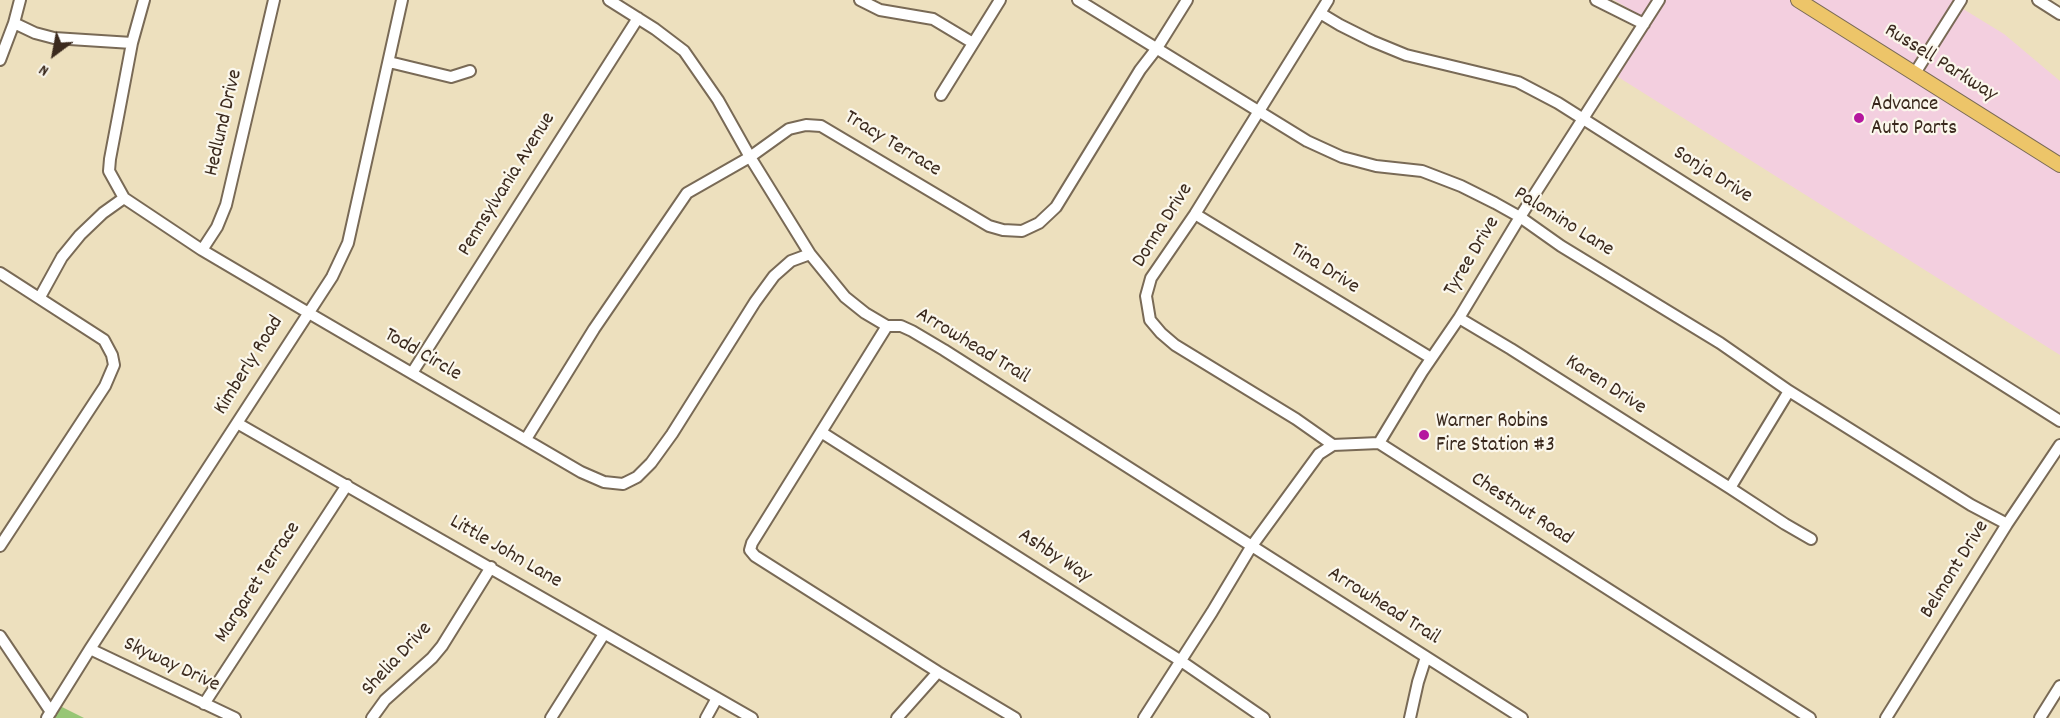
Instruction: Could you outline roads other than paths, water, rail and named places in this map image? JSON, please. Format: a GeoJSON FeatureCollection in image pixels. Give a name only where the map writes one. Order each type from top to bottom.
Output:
{"type":"FeatureCollection","features":[{"type":"Feature","properties":{"kind":"main road","name":"Russell Parkway"},"geometry":{"type":"LineString","coordinates":[[1798,0],[2060,165]]}},
{"type":"Feature","properties":{"kind":"street"},"geometry":{"type":"LineString","coordinates":[[0,60],[20,0]]}},
{"type":"Feature","properties":{"kind":"street","name":"Todd Circle"},"geometry":{"type":"LineString","coordinates":[[144,0],[132,43],[110,159],[109,171],[124,198],[202,250],[581,472],[604,482],[623,484],[637,477],[651,463],[774,276],[791,261],[810,254]]}},
{"type":"Feature","properties":{"kind":"street","name":"Hedlund Drive"},"geometry":{"type":"LineString","coordinates":[[202,250],[217,227],[226,205],[274,0]]}},
{"type":"Feature","properties":{"kind":"street","name":"Kimberly Road"},"geometry":{"type":"LineString","coordinates":[[49,715],[307,312],[332,277],[348,243],[366,153],[402,0]]}},
{"type":"Feature","properties":{"kind":"street"},"geometry":{"type":"LineString","coordinates":[[609,0],[684,51],[718,100],[810,254],[845,297],[865,313],[887,326]]}},
{"type":"Feature","properties":{"kind":"street"},"geometry":{"type":"LineString","coordinates":[[860,0],[880,10],[933,19],[973,43]]}},
{"type":"Feature","properties":{"kind":"street"},"geometry":{"type":"LineString","coordinates":[[940,95],[1000,0]]}},
{"type":"Feature","properties":{"kind":"street","name":"Palomino Lane"},"geometry":{"type":"LineString","coordinates":[[1078,0],[1307,141],[1342,157],[1376,166],[1422,171],[1461,186],[1520,217],[1561,246],[1720,343],[1789,391],[1971,505],[2007,524]]}},
{"type":"Feature","properties":{"kind":"street","name":"Tracy Terrace"},"geometry":{"type":"LineString","coordinates":[[526,439],[594,329],[687,194],[750,157],[789,129],[806,125],[821,126],[989,226],[1022,231],[1039,222],[1056,207],[1140,70],[1157,48],[1187,0]]}},
{"type":"Feature","properties":{"kind":"street","name":"Donna Drive"},"geometry":{"type":"LineString","coordinates":[[1328,0],[1195,214],[1151,278],[1146,296],[1150,320],[1175,345],[1296,419],[1333,445]]}},
{"type":"Feature","properties":{"kind":"street"},"geometry":{"type":"LineString","coordinates":[[1596,0],[1644,24]]}},
{"type":"Feature","properties":{"kind":"street","name":"Tyree Drive"},"geometry":{"type":"LineString","coordinates":[[1379,443],[1659,0]]}},
{"type":"Feature","properties":{"kind":"street"},"geometry":{"type":"LineString","coordinates":[[1915,73],[1961,0]]}},
{"type":"Feature","properties":{"kind":"street"},"geometry":{"type":"LineString","coordinates":[[2038,0],[2060,14]]}},
{"type":"Feature","properties":{"kind":"street","name":"Sonja Drive"},"geometry":{"type":"LineString","coordinates":[[1320,13],[1340,26],[1406,55],[1518,82],[1584,118],[2060,421]]}},
{"type":"Feature","properties":{"kind":"street","name":"Pennsylvania Avenue"},"geometry":{"type":"LineString","coordinates":[[412,373],[638,18]]}},
{"type":"Feature","properties":{"kind":"street"},"geometry":{"type":"LineString","coordinates":[[14,23],[35,33],[54,38],[132,43]]}},
{"type":"Feature","properties":{"kind":"street"},"geometry":{"type":"LineString","coordinates":[[388,62],[451,77],[470,71]]}},
{"type":"Feature","properties":{"kind":"street"},"geometry":{"type":"LineString","coordinates":[[40,297],[62,257],[80,235],[103,213],[124,198]]}},
{"type":"Feature","properties":{"kind":"street","name":"Tina Drive"},"geometry":{"type":"LineString","coordinates":[[1195,214],[1431,358]]}},
{"type":"Feature","properties":{"kind":"street"},"geometry":{"type":"LineString","coordinates":[[0,273],[104,340],[112,355],[114,365],[111,376],[93,406],[0,546]]}},
{"type":"Feature","properties":{"kind":"street","name":"Karen Drive"},"geometry":{"type":"LineString","coordinates":[[1459,318],[1811,539]]}},
{"type":"Feature","properties":{"kind":"street","name":"Arrowhead Trail"},"geometry":{"type":"LineString","coordinates":[[1015,718],[755,556],[750,550],[752,543],[887,326],[901,326],[944,350],[1521,718]]}},
{"type":"Feature","properties":{"kind":"street"},"geometry":{"type":"LineString","coordinates":[[1730,488],[1789,391]]}},
{"type":"Feature","properties":{"kind":"street","name":"Little John Lane"},"geometry":{"type":"LineString","coordinates":[[237,423],[752,718]]}},
{"type":"Feature","properties":{"kind":"street","name":"Ashby Way"},"geometry":{"type":"LineString","coordinates":[[821,432],[1181,662],[1264,718]]}},
{"type":"Feature","properties":{"kind":"street"},"geometry":{"type":"LineString","coordinates":[[1144,718],[1251,547],[1318,454],[1333,445],[1379,443]]}},
{"type":"Feature","properties":{"kind":"street","name":"Chestnut Road"},"geometry":{"type":"LineString","coordinates":[[1379,443],[1810,718]]}},
{"type":"Feature","properties":{"kind":"street","name":"Belmont Drive"},"geometry":{"type":"LineString","coordinates":[[1886,718],[2007,524],[2060,445]]}},
{"type":"Feature","properties":{"kind":"street","name":"Margaret Terrace"},"geometry":{"type":"LineString","coordinates":[[204,704],[346,485]]}},
{"type":"Feature","properties":{"kind":"street","name":"Shelia Drive"},"geometry":{"type":"LineString","coordinates":[[372,718],[385,700],[432,658],[442,646],[491,567]]}},
{"type":"Feature","properties":{"kind":"street"},"geometry":{"type":"LineString","coordinates":[[551,718],[604,634]]}},
{"type":"Feature","properties":{"kind":"street"},"geometry":{"type":"LineString","coordinates":[[0,636],[49,715]]}},
{"type":"Feature","properties":{"kind":"street","name":"Skyway Drive"},"geometry":{"type":"LineString","coordinates":[[90,649],[235,718]]}},
{"type":"Feature","properties":{"kind":"street"},"geometry":{"type":"LineString","coordinates":[[1410,718],[1426,657]]}},
{"type":"Feature","properties":{"kind":"street"},"geometry":{"type":"LineString","coordinates":[[897,718],[938,672]]}},
{"type":"Feature","properties":{"kind":"street"},"geometry":{"type":"LineString","coordinates":[[2040,718],[2060,686]]}},
{"type":"Feature","properties":{"kind":"street"},"geometry":{"type":"LineString","coordinates":[[706,718],[717,698]]}},
{"type":"Feature","properties":{"kind":"place","name":"Advance Auto Parts"},"geometry":{"type":"Point","coordinates":[1859,118]}},
{"type":"Feature","properties":{"kind":"place","name":"Warner Robins Fire Station #3"},"geometry":{"type":"Point","coordinates":[1424,435]}}]}
